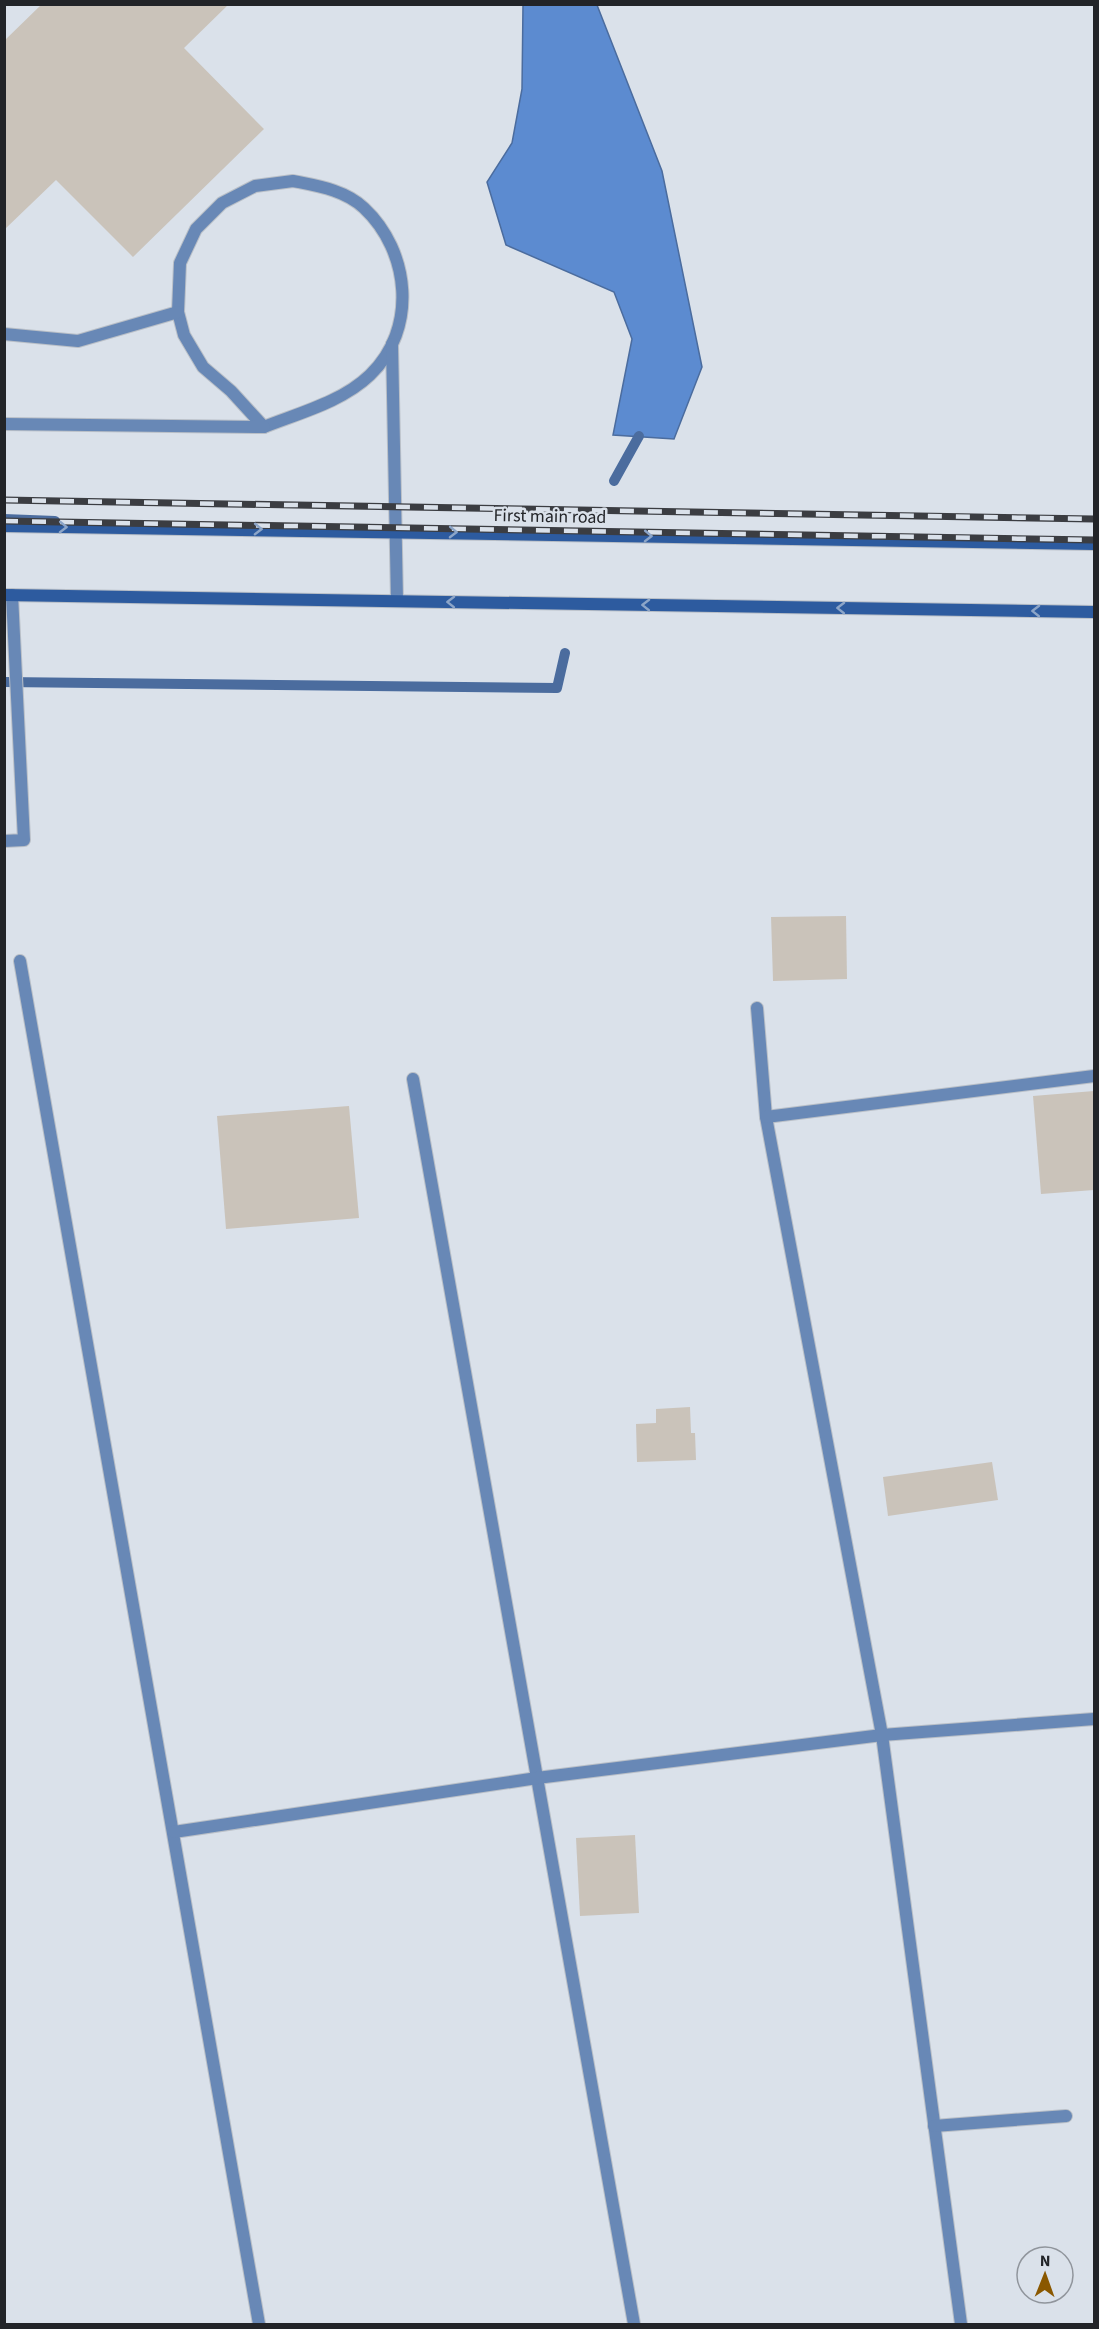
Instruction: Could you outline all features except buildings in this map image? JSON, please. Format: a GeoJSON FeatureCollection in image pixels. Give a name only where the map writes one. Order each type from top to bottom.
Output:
{"type":"FeatureCollection","features":[{"type":"Feature","properties":{"kind":"street"},"geometry":{"type":"LineString","coordinates":[[4,424],[264,427],[339,397],[370,375],[392,344],[403,308],[401,270],[388,235],[363,207],[330,188],[293,181],[255,186],[222,203],[196,230],[180,263],[178,312],[184,336],[203,367],[231,391],[264,427]]}},
{"type":"Feature","properties":{"kind":"street"},"geometry":{"type":"LineString","coordinates":[[4,334],[78,341],[178,312]]}},
{"type":"Feature","properties":{"kind":"street"},"geometry":{"type":"LineString","coordinates":[[392,344],[398,531],[397,601]]}},
{"type":"Feature","properties":{"kind":"street","name":"First main road"},"geometry":{"type":"LineString","coordinates":[[4,526],[1095,544]]}},
{"type":"Feature","properties":{"kind":"street"},"geometry":{"type":"LineString","coordinates":[[4,841],[24,840],[8,595],[1095,612]]}},
{"type":"Feature","properties":{"kind":"street"},"geometry":{"type":"LineString","coordinates":[[20,961],[259,2325]]}},
{"type":"Feature","properties":{"kind":"street"},"geometry":{"type":"LineString","coordinates":[[758,1008],[766,1118],[882,1736],[961,2325]]}},
{"type":"Feature","properties":{"kind":"street"},"geometry":{"type":"LineString","coordinates":[[766,1118],[1095,1076]]}},
{"type":"Feature","properties":{"kind":"street"},"geometry":{"type":"LineString","coordinates":[[412,1079],[634,2325]]}},
{"type":"Feature","properties":{"kind":"street"},"geometry":{"type":"LineString","coordinates":[[174,1832],[537,1778],[882,1736],[1095,1719]]}},
{"type":"Feature","properties":{"kind":"street"},"geometry":{"type":"LineString","coordinates":[[934,2126],[1066,2116]]}},
{"type":"Feature","properties":{"kind":"water"},"geometry":{"type":"Polygon","coordinates":[[[523,5],[597,5],[662,171],[702,367],[674,439],[613,435],[632,339],[614,292],[506,245],[487,182],[512,143],[522,89],[523,5]]]}},
{"type":"Feature","properties":{"kind":"waterway"},"geometry":{"type":"LineString","coordinates":[[614,481],[639,436]]}},
{"type":"Feature","properties":{"kind":"waterway"},"geometry":{"type":"LineString","coordinates":[[4,519],[55,521]]}},
{"type":"Feature","properties":{"kind":"waterway"},"geometry":{"type":"LineString","coordinates":[[4,682],[557,688],[565,653]]}},
{"type":"Feature","properties":{"kind":"railway"},"geometry":{"type":"LineString","coordinates":[[4,500],[1094,519]]}},
{"type":"Feature","properties":{"kind":"railway"},"geometry":{"type":"LineString","coordinates":[[4,521],[1094,540]]}}]}
